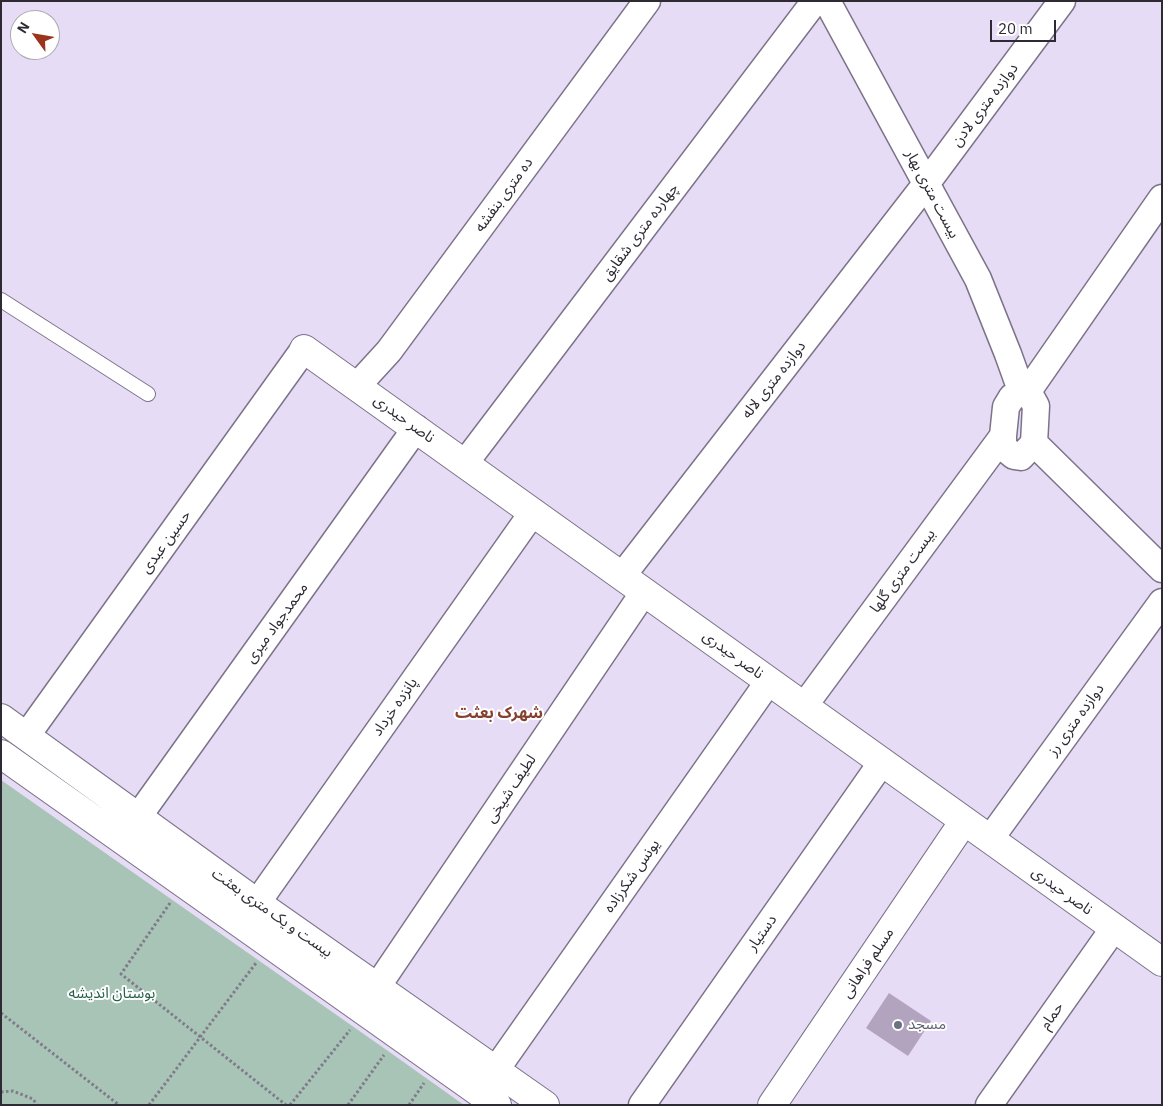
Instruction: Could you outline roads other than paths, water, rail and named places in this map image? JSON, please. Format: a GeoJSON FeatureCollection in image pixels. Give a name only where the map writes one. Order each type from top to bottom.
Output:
{"type":"FeatureCollection","features":[{"type":"Feature","properties":{"kind":"street","name":"ده متری بنفشه"},"geometry":{"type":"LineString","coordinates":[[357,386],[389,352],[647,1]]}},
{"type":"Feature","properties":{"kind":"street","name":"چهارده متری شقایق"},"geometry":{"type":"LineString","coordinates":[[465,463],[815,1]]}},
{"type":"Feature","properties":{"kind":"street","name":"بیست متری بهار"},"geometry":{"type":"LineString","coordinates":[[827,1],[978,279],[1008,354],[1028,397]]}},
{"type":"Feature","properties":{"kind":"street","name":"دوازده متری لادن"},"geometry":{"type":"LineString","coordinates":[[926,184],[1062,1]]}},
{"type":"Feature","properties":{"kind":"street","name":"دوازده متری لاله"},"geometry":{"type":"LineString","coordinates":[[622,576],[926,184]]}},
{"type":"Feature","properties":{"kind":"street"},"geometry":{"type":"LineString","coordinates":[[1162,198],[1028,397],[1034,443],[1162,569]]}},
{"type":"Feature","properties":{"kind":"street"},"geometry":{"type":"LineString","coordinates":[[1028,397],[1162,230]]}},
{"type":"Feature","properties":{"kind":"street","name":"ناصر حیدری"},"geometry":{"type":"LineString","coordinates":[[304,348],[1162,962]]}},
{"type":"Feature","properties":{"kind":"street","name":"حسین عبدی"},"geometry":{"type":"LineString","coordinates":[[27,735],[304,348]]}},
{"type":"Feature","properties":{"kind":"street"},"geometry":{"type":"LineString","coordinates":[[1028,397],[1012,397],[1006,407],[1003,447],[1014,456],[1021,457],[1034,443]]}},
{"type":"Feature","properties":{"kind":"street","name":"محمدجواد میری"},"geometry":{"type":"LineString","coordinates":[[138,817],[416,428]]}},
{"type":"Feature","properties":{"kind":"street","name":"بیست متری گلها"},"geometry":{"type":"LineString","coordinates":[[804,706],[1003,436]]}},
{"type":"Feature","properties":{"kind":"street","name":"پانزده خرداد"},"geometry":{"type":"LineString","coordinates":[[257,903],[533,512]]}},
{"type":"Feature","properties":{"kind":"street","name":"لطیف شیخی"},"geometry":{"type":"LineString","coordinates":[[377,987],[644,592]]}},
{"type":"Feature","properties":{"kind":"street","name":"دوازده متری رز"},"geometry":{"type":"LineString","coordinates":[[990,839],[1162,602]]}},
{"type":"Feature","properties":{"kind":"street","name":"یونس شکرزاده"},"geometry":{"type":"LineString","coordinates":[[495,1071],[769,681]]}},
{"type":"Feature","properties":{"kind":"street","name":"بیست و یک متری بعثت"},"geometry":{"type":"LineString","coordinates":[[1,718],[257,903],[545,1105]]}},
{"type":"Feature","properties":{"kind":"street","name":"بیست و یک متری بعثت"},"geometry":{"type":"LineString","coordinates":[[1,754],[497,1105]]}},
{"type":"Feature","properties":{"kind":"street","name":"دستیار"},"geometry":{"type":"LineString","coordinates":[[642,1105],[882,762]]}},
{"type":"Feature","properties":{"kind":"street","name":"مسلم فراهانی"},"geometry":{"type":"LineString","coordinates":[[772,1105],[964,821]]}},
{"type":"Feature","properties":{"kind":"street","name":"حمام"},"geometry":{"type":"LineString","coordinates":[[989,1105],[1114,928]]}},
{"type":"Feature","properties":{"kind":"lane"},"geometry":{"type":"LineString","coordinates":[[1,300],[148,394]]}},
{"type":"Feature","properties":{"kind":"place","name":"مسجد"},"geometry":{"type":"Point","coordinates":[898,1025]}},
{"type":"Feature","properties":{"kind":"district","name":"شهرک بعثت"},"geometry":{"type":"Point","coordinates":[499,713]}},
{"type":"Feature","properties":{"kind":"park label","name":"بوستان اندیشه"},"geometry":{"type":"Point","coordinates":[112,994]}}]}
